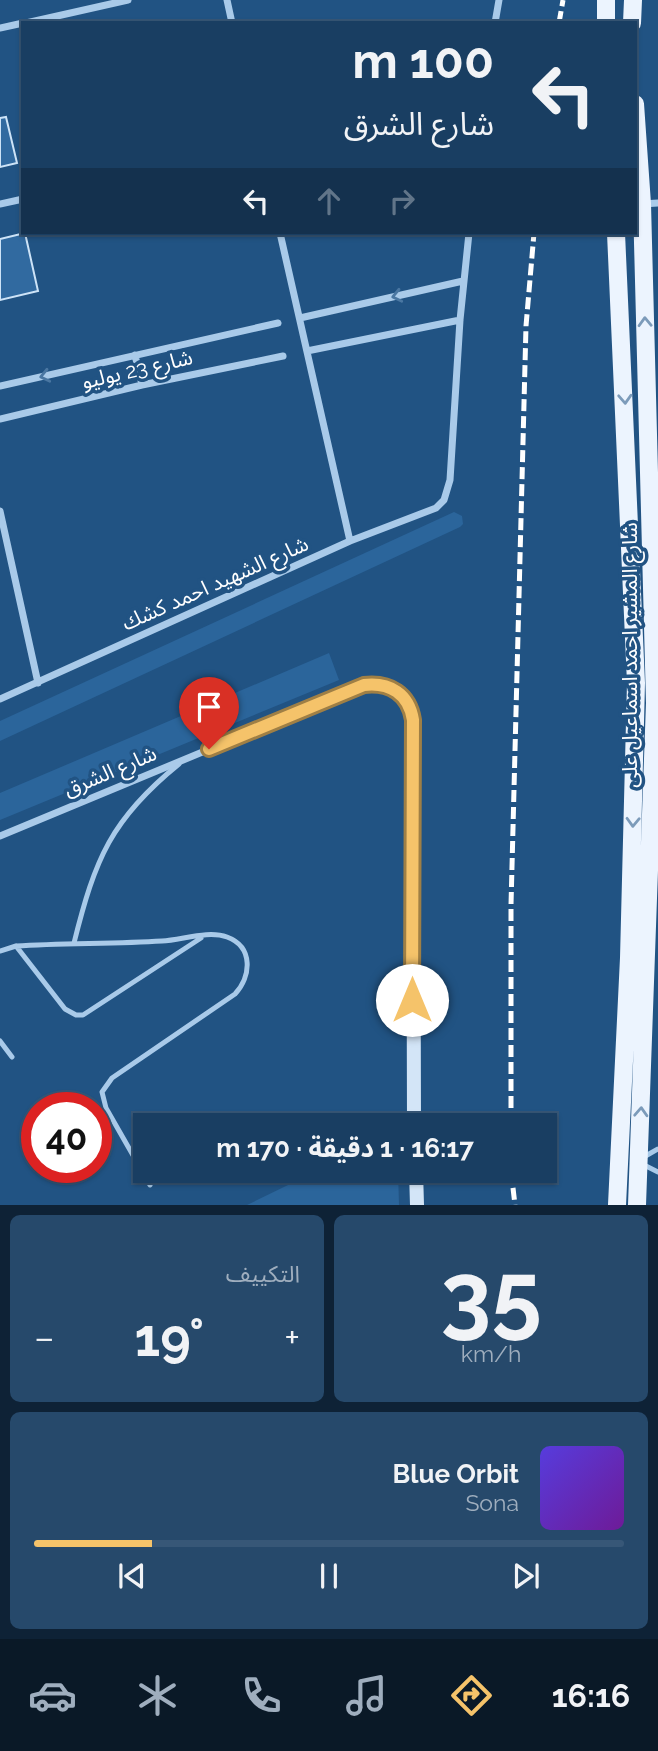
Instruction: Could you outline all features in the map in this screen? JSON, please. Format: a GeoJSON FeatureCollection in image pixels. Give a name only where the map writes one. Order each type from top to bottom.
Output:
{"type":"FeatureCollection","features":[{"type":"Feature","properties":{"kind":"main road"},"geometry":{"type":"LineString","coordinates":[[606,0],[606,21]]}},
{"type":"Feature","properties":{"kind":"main road"},"geometry":{"type":"LineString","coordinates":[[632,21],[633,0]]}},
{"type":"Feature","properties":{"kind":"main road","name":"شارع المشير احمد اسماعيل على"},"geometry":{"type":"LineString","coordinates":[[637,117],[650,203],[655,660],[653,959],[637,1205]]}},
{"type":"Feature","properties":{"kind":"main road","name":"شارع المشير احمد اسماعيل على"},"geometry":{"type":"LineString","coordinates":[[616,235],[636,659],[629,958],[617,1205]]}},
{"type":"Feature","properties":{"kind":"main road"},"geometry":{"type":"LineString","coordinates":[[636,659],[655,660]]}},
{"type":"Feature","properties":{"kind":"main road"},"geometry":{"type":"LineString","coordinates":[[629,958],[653,959]]}},
{"type":"Feature","properties":{"kind":"main road"},"geometry":{"type":"LineString","coordinates":[[620,1161],[639,1161]]}},
{"type":"Feature","properties":{"kind":"street"},"geometry":{"type":"LineString","coordinates":[[33,21],[128,0]]}},
{"type":"Feature","properties":{"kind":"street"},"geometry":{"type":"LineString","coordinates":[[227,0],[232,21]]}},
{"type":"Feature","properties":{"kind":"street"},"geometry":{"type":"LineString","coordinates":[[495,21],[499,0]]}},
{"type":"Feature","properties":{"kind":"street"},"geometry":{"type":"LineString","coordinates":[[0,29],[21,24]]}},
{"type":"Feature","properties":{"kind":"street"},"geometry":{"type":"LineString","coordinates":[[0,204],[21,199]]}},
{"type":"Feature","properties":{"kind":"street"},"geometry":{"type":"LineString","coordinates":[[280,235],[350,541]]}},
{"type":"Feature","properties":{"kind":"street"},"geometry":{"type":"LineString","coordinates":[[307,351],[460,320],[469,235]]}},
{"type":"Feature","properties":{"kind":"street"},"geometry":{"type":"LineString","coordinates":[[300,318],[463,281]]}},
{"type":"Feature","properties":{"kind":"street","name":"شارع الشهيد احمد كشك"},"geometry":{"type":"LineString","coordinates":[[0,699],[350,541],[428,512],[444,500],[450,480],[460,320]]}},
{"type":"Feature","properties":{"kind":"street","name":"شارع 23 يوليو"},"geometry":{"type":"LineString","coordinates":[[0,386],[278,323]]}},
{"type":"Feature","properties":{"kind":"street"},"geometry":{"type":"LineString","coordinates":[[135,355],[142,384]]}},
{"type":"Feature","properties":{"kind":"street","name":"شارع 23 يوليو"},"geometry":{"type":"LineString","coordinates":[[0,419],[142,384],[283,356]]}},
{"type":"Feature","properties":{"kind":"street"},"geometry":{"type":"LineString","coordinates":[[627,447],[653,448]]}},
{"type":"Feature","properties":{"kind":"street"},"geometry":{"type":"LineString","coordinates":[[0,511],[38,682]]}},
{"type":"Feature","properties":{"kind":"street","name":"شارع الشرق"},"geometry":{"type":"LineString","coordinates":[[0,836],[364,685],[382,684],[398,691],[409,704],[413,720]]}},
{"type":"Feature","properties":{"kind":"street"},"geometry":{"type":"LineString","coordinates":[[413,720],[414,1113]]}},
{"type":"Feature","properties":{"kind":"street"},"geometry":{"type":"LineString","coordinates":[[416,1183],[417,1205]]}},
{"type":"Feature","properties":{"kind":"lane"},"geometry":{"type":"LineString","coordinates":[[74,943],[87,891],[105,847],[131,807],[184,759]]}},
{"type":"Feature","properties":{"kind":"lane"},"geometry":{"type":"LineString","coordinates":[[16,946],[65,1009],[76,1015],[83,1015],[204,936]]}},
{"type":"Feature","properties":{"kind":"lane"},"geometry":{"type":"LineString","coordinates":[[0,951],[16,946],[226,936],[244,951],[248,963],[247,975],[243,986],[235,995],[112,1078],[102,1092],[106,1108],[150,1185]]}},
{"type":"Feature","properties":{"kind":"lane"},"geometry":{"type":"LineString","coordinates":[[0,1041],[12,1058]]}},
{"type":"Feature","properties":{"kind":"lane"},"geometry":{"type":"LineString","coordinates":[[658,1149],[639,1161],[658,1172]]}},
{"type":"Feature","properties":{"kind":"shaded area"},"geometry":{"type":"Polygon","coordinates":[[[454,512],[462,516],[463,524],[460,527],[0,741],[0,721],[454,512]]]}},
{"type":"Feature","properties":{"kind":"shaded area"},"geometry":{"type":"Polygon","coordinates":[[[329,653],[339,680],[0,820],[0,793],[329,653]]]}},
{"type":"Feature","properties":{"kind":"shaded area"},"geometry":{"type":"Polygon","coordinates":[[[292,1183],[398,1183],[399,1205],[247,1205],[292,1183]]]}},
{"type":"Feature","properties":{"kind":"building"},"geometry":{"type":"Polygon","coordinates":[[[6,117],[17,163],[0,167],[0,118],[6,117]]]}},
{"type":"Feature","properties":{"kind":"building"},"geometry":{"type":"Polygon","coordinates":[[[25,235],[38,291],[0,300],[0,239],[25,235]]]}},
{"type":"Feature","properties":{"kind":"railway"},"geometry":{"type":"LineString","coordinates":[[559,21],[563,0]]}},
{"type":"Feature","properties":{"kind":"railway"},"geometry":{"type":"LineString","coordinates":[[511,1113],[511,905],[526,326],[534,235]]}},
{"type":"Feature","properties":{"kind":"railway"},"geometry":{"type":"LineString","coordinates":[[512,1183],[515,1205]]}},
{"type":"Feature","properties":{"kind":"route"},"geometry":{"type":"LineString","coordinates":[[209,749],[364,685],[382,684],[398,691],[404,697],[409,704],[413,720],[412,1000]]}}]}
